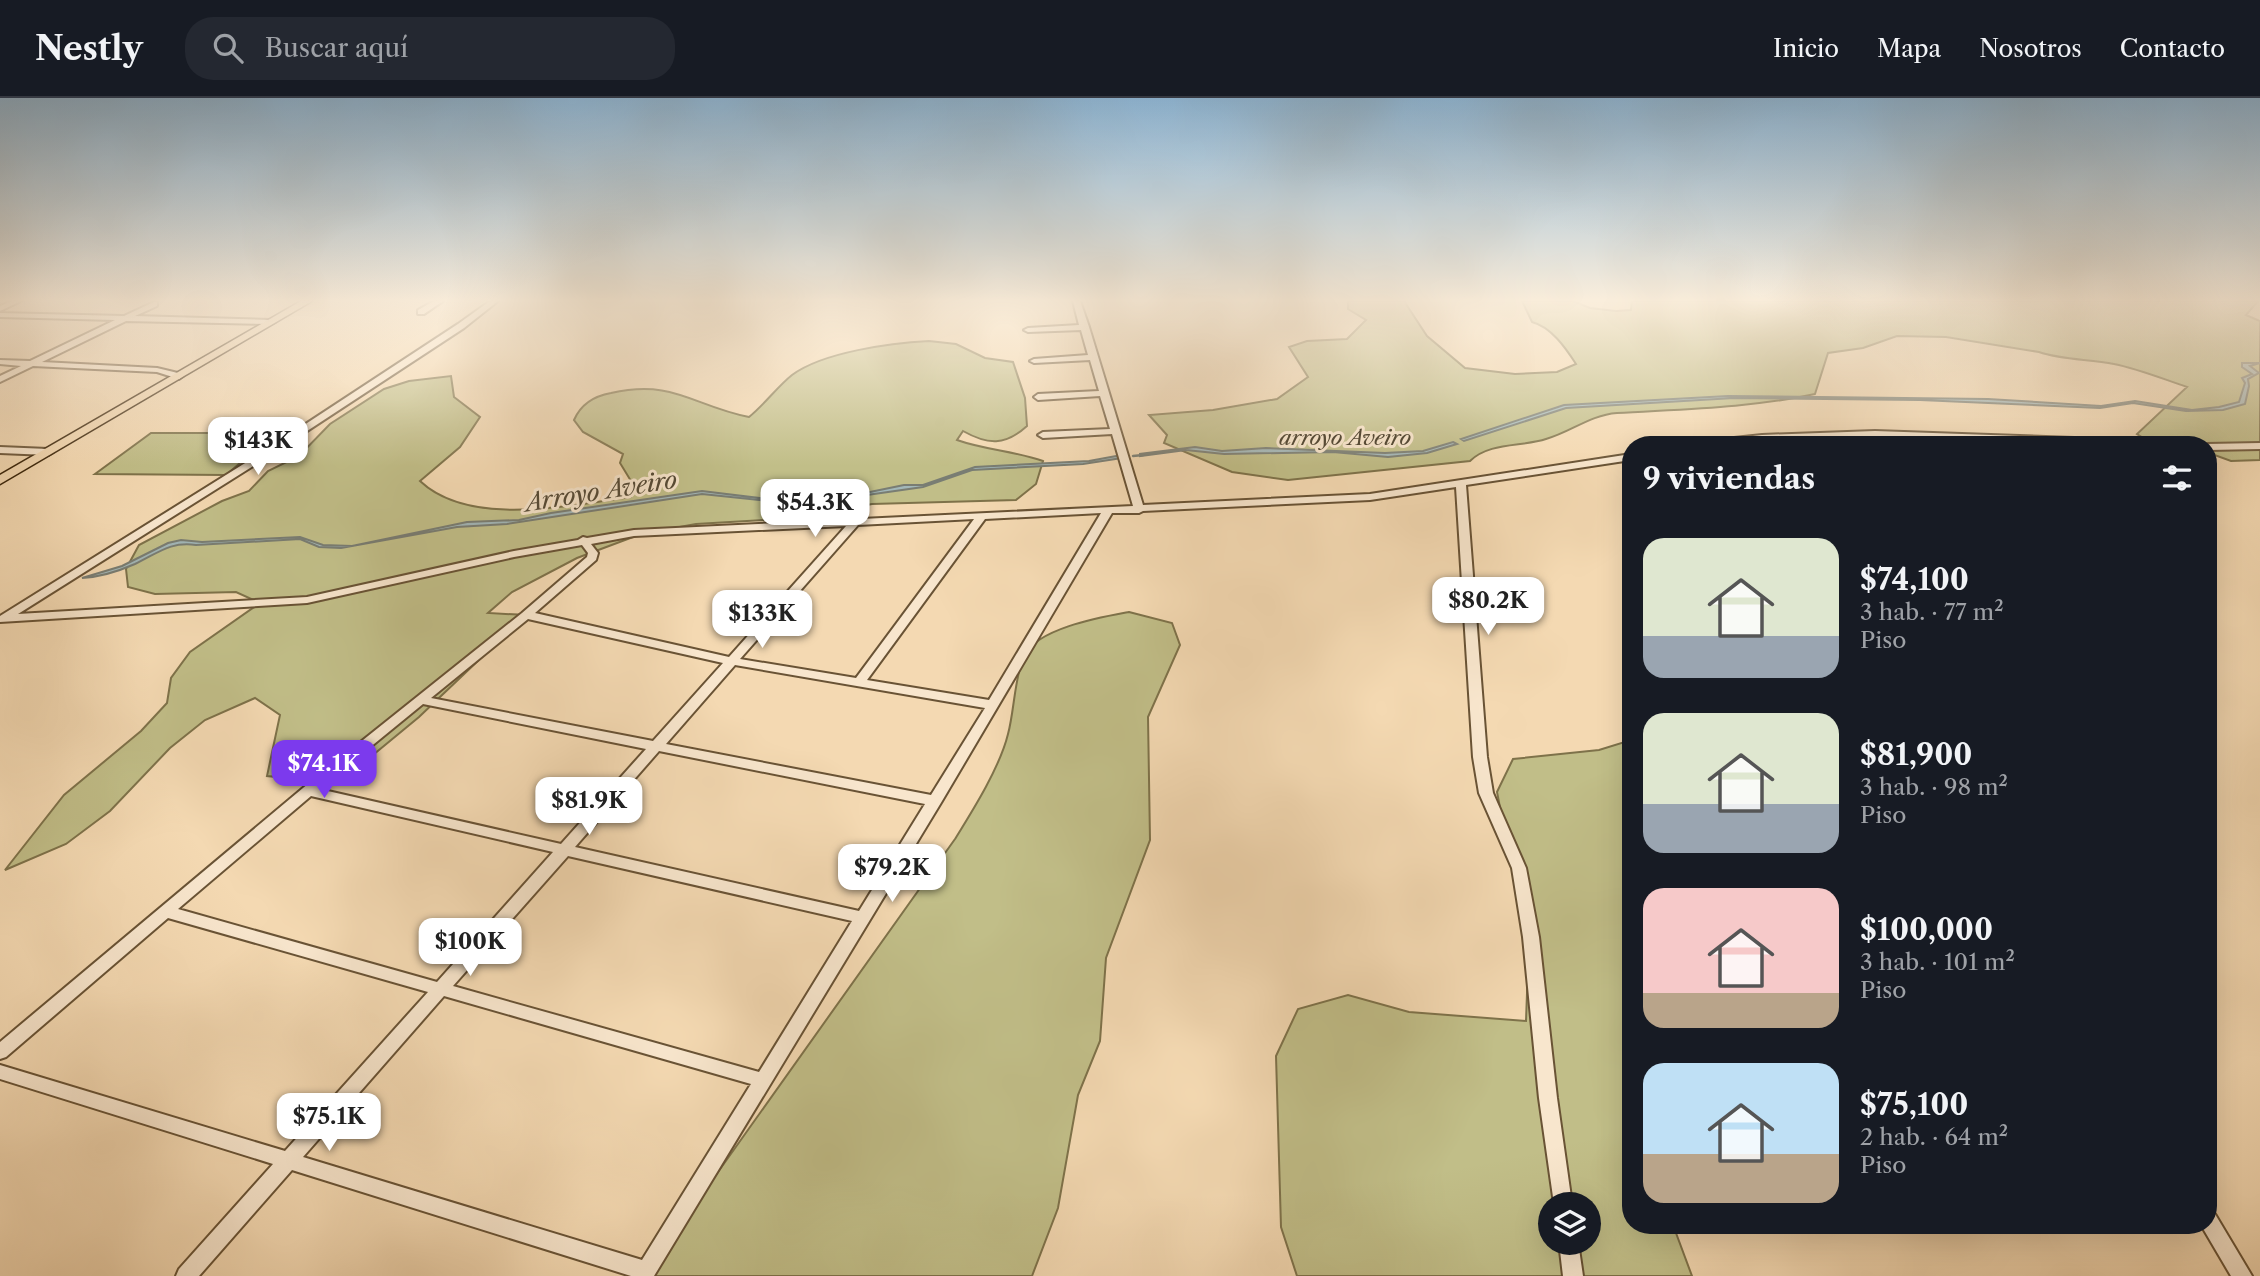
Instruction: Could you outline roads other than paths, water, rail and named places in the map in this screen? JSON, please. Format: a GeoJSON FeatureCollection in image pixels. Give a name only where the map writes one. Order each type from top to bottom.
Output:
{"type":"FeatureCollection","features":[{"type":"Feature","properties":{"kind":"main road"},"geometry":{"type":"LineString","coordinates":[[0,480],[212,356]]}},
{"type":"Feature","properties":{"kind":"street"},"geometry":{"type":"LineString","coordinates":[[0,379],[45,356]]}},
{"type":"Feature","properties":{"kind":"street"},"geometry":{"type":"LineString","coordinates":[[1,620],[266,454],[415,356]]}},
{"type":"Feature","properties":{"kind":"street"},"geometry":{"type":"LineString","coordinates":[[1034,361],[1094,357],[1139,510]]}},
{"type":"Feature","properties":{"kind":"street"},"geometry":{"type":"LineString","coordinates":[[0,362],[157,370],[178,376]]}},
{"type":"Feature","properties":{"kind":"street"},"geometry":{"type":"LineString","coordinates":[[1038,397],[1105,393]]}},
{"type":"Feature","properties":{"kind":"street"},"geometry":{"type":"LineString","coordinates":[[1043,435],[1116,430]]}},
{"type":"Feature","properties":{"kind":"street"},"geometry":{"type":"LineString","coordinates":[[1812,436],[1847,433],[1932,436]]}},
{"type":"Feature","properties":{"kind":"street"},"geometry":{"type":"LineString","coordinates":[[2217,447],[2260,446]]}},
{"type":"Feature","properties":{"kind":"street"},"geometry":{"type":"LineString","coordinates":[[0,450],[48,452]]}},
{"type":"Feature","properties":{"kind":"street"},"geometry":{"type":"LineString","coordinates":[[1,620],[307,600],[583,541],[660,530],[1107,512],[1370,498],[1622,458]]}},
{"type":"Feature","properties":{"kind":"street"},"geometry":{"type":"LineString","coordinates":[[1461,484],[1480,757],[1486,793],[1519,868],[1561,1192]]}},
{"type":"Feature","properties":{"kind":"street"},"geometry":{"type":"LineString","coordinates":[[0,1072],[644,1273],[993,705],[1107,512]]}},
{"type":"Feature","properties":{"kind":"street"},"geometry":{"type":"LineString","coordinates":[[859,684],[981,517]]}},
{"type":"Feature","properties":{"kind":"street"},"geometry":{"type":"LineString","coordinates":[[186,1276],[856,521]]}},
{"type":"Feature","properties":{"kind":"street"},"geometry":{"type":"LineString","coordinates":[[0,1052],[308,791],[526,615],[592,558],[593,553],[583,541]]}},
{"type":"Feature","properties":{"kind":"street"},"geometry":{"type":"LineString","coordinates":[[526,615],[732,661],[993,705]]}},
{"type":"Feature","properties":{"kind":"street"},"geometry":{"type":"LineString","coordinates":[[420,700],[935,800]]}},
{"type":"Feature","properties":{"kind":"street"},"geometry":{"type":"LineString","coordinates":[[308,791],[863,918]]}},
{"type":"Feature","properties":{"kind":"street"},"geometry":{"type":"LineString","coordinates":[[168,912],[763,1080]]}},
{"type":"Feature","properties":{"kind":"street"},"geometry":{"type":"LineString","coordinates":[[2216,1234],[2242,1276]]}},
{"type":"Feature","properties":{"kind":"street"},"geometry":{"type":"LineString","coordinates":[[1570,1255],[1573,1276]]}},
{"type":"Feature","properties":{"kind":"waterway","name":"arroyo Aveiro"},"geometry":{"type":"LineString","coordinates":[[1133,456],[1143,455]]}},
{"type":"Feature","properties":{"kind":"water label","name":"Arroyo Aveiro"},"geometry":{"type":"Point","coordinates":[601,491]}}]}
